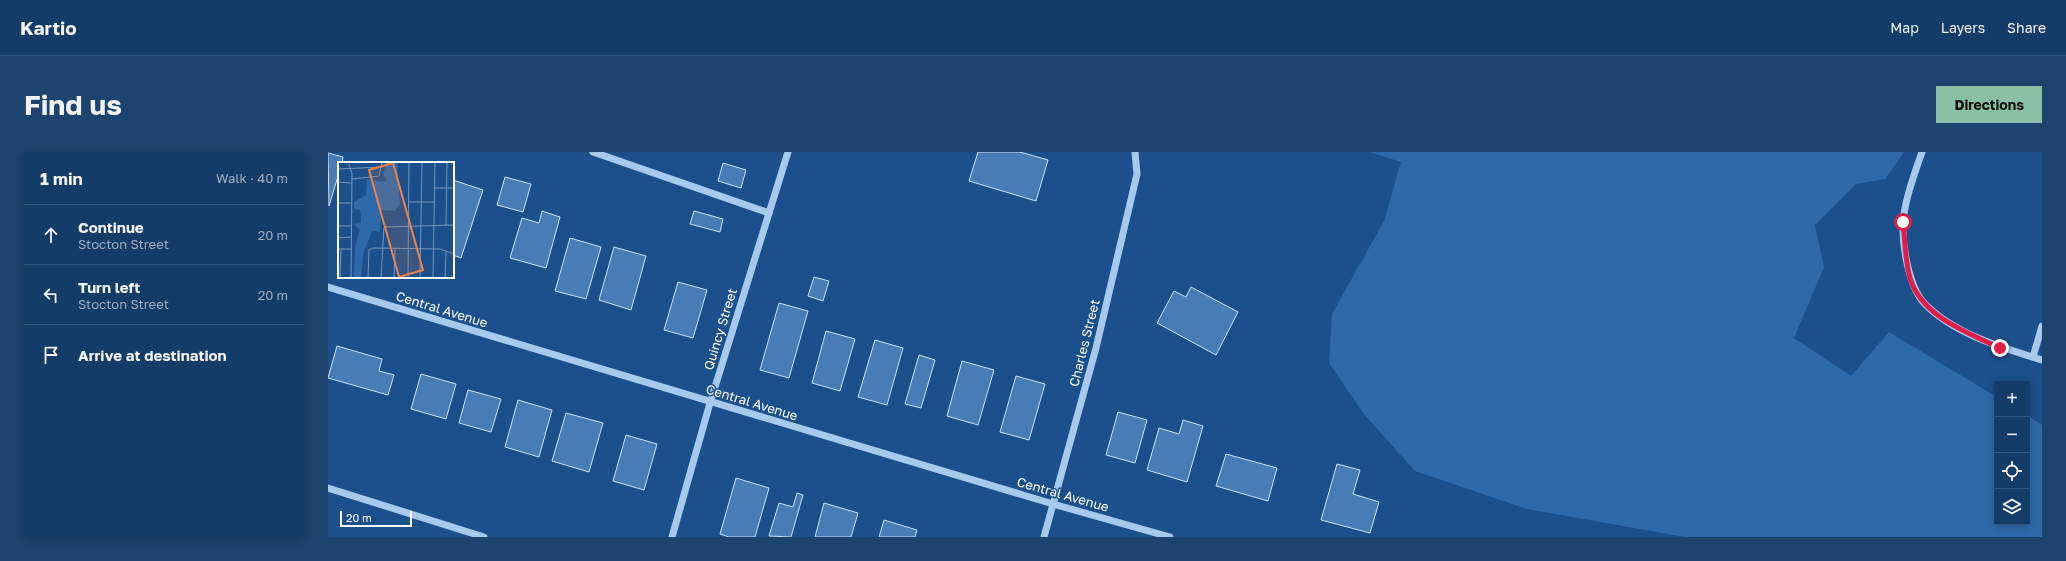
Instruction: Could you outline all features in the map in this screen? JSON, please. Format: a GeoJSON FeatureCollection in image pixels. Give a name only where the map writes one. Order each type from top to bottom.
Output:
{"type":"FeatureCollection","features":[{"type":"Feature","properties":{"kind":"street"},"geometry":{"type":"LineString","coordinates":[[593,152],[769,213]]}},
{"type":"Feature","properties":{"kind":"street","name":"Quincy Street"},"geometry":{"type":"LineString","coordinates":[[672,537],[710,402],[788,152]]}},
{"type":"Feature","properties":{"kind":"street","name":"Charles Street"},"geometry":{"type":"LineString","coordinates":[[1044,537],[1096,348],[1137,174],[1135,152]]}},
{"type":"Feature","properties":{"kind":"street"},"geometry":{"type":"LineString","coordinates":[[1922,152],[1912,180],[1903,222],[1910,278],[1924,303],[1950,324],[2000,348],[2042,360]]}},
{"type":"Feature","properties":{"kind":"street","name":"Central Avenue"},"geometry":{"type":"LineString","coordinates":[[328,287],[1053,504],[1170,537]]}},
{"type":"Feature","properties":{"kind":"street"},"geometry":{"type":"LineString","coordinates":[[2033,357],[2042,326]]}},
{"type":"Feature","properties":{"kind":"street"},"geometry":{"type":"LineString","coordinates":[[328,488],[484,537]]}},
{"type":"Feature","properties":{"kind":"shaded area"},"geometry":{"type":"Polygon","coordinates":[[[1369,152],[1904,152],[1885,179],[1856,184],[1815,225],[1824,267],[1794,338],[1851,376],[1889,332],[1994,395],[1994,525],[2030,525],[2030,417],[2042,425],[2042,537],[1685,537],[1527,509],[1415,471],[1363,413],[1329,363],[1332,314],[1384,221],[1401,162],[1369,152]]]}},
{"type":"Feature","properties":{"kind":"building"},"geometry":{"type":"Polygon","coordinates":[[[978,152],[1020,152],[1048,160],[1036,201],[969,181],[978,152]]]}},
{"type":"Feature","properties":{"kind":"building"},"geometry":{"type":"Polygon","coordinates":[[[328,153],[343,157],[342,162],[338,162],[338,176],[329,206],[328,153]]]}},
{"type":"Feature","properties":{"kind":"building"},"geometry":{"type":"Polygon","coordinates":[[[723,163],[746,170],[741,188],[718,181],[723,163]]]}},
{"type":"Feature","properties":{"kind":"building"},"geometry":{"type":"Polygon","coordinates":[[[505,177],[531,184],[523,212],[497,205],[505,177]]]}},
{"type":"Feature","properties":{"kind":"building"},"geometry":{"type":"Polygon","coordinates":[[[454,180],[483,190],[461,258],[454,255],[454,180]]]}},
{"type":"Feature","properties":{"kind":"building"},"geometry":{"type":"Polygon","coordinates":[[[542,211],[560,217],[546,268],[510,258],[522,218],[539,223],[542,211]]]}},
{"type":"Feature","properties":{"kind":"building"},"geometry":{"type":"Polygon","coordinates":[[[694,211],[723,219],[720,232],[690,224],[694,211]]]}},
{"type":"Feature","properties":{"kind":"building"},"geometry":{"type":"Polygon","coordinates":[[[570,238],[601,247],[586,299],[555,291],[570,238]]]}},
{"type":"Feature","properties":{"kind":"building"},"geometry":{"type":"Polygon","coordinates":[[[614,247],[646,256],[631,310],[599,300],[614,247]]]}},
{"type":"Feature","properties":{"kind":"building"},"geometry":{"type":"Polygon","coordinates":[[[814,277],[829,281],[823,301],[808,296],[814,277]]]}},
{"type":"Feature","properties":{"kind":"building"},"geometry":{"type":"Polygon","coordinates":[[[678,282],[707,290],[693,338],[664,330],[678,282]]]}},
{"type":"Feature","properties":{"kind":"building"},"geometry":{"type":"Polygon","coordinates":[[[1191,287],[1238,312],[1216,355],[1157,323],[1174,291],[1186,297],[1191,287]]]}},
{"type":"Feature","properties":{"kind":"building"},"geometry":{"type":"Polygon","coordinates":[[[779,303],[808,311],[789,378],[760,370],[779,303]]]}},
{"type":"Feature","properties":{"kind":"building"},"geometry":{"type":"Polygon","coordinates":[[[826,331],[855,339],[840,391],[812,383],[826,331]]]}},
{"type":"Feature","properties":{"kind":"building"},"geometry":{"type":"Polygon","coordinates":[[[875,340],[903,348],[887,405],[858,397],[875,340]]]}},
{"type":"Feature","properties":{"kind":"building"},"geometry":{"type":"Polygon","coordinates":[[[337,346],[382,359],[379,371],[394,375],[388,395],[328,378],[337,346]]]}},
{"type":"Feature","properties":{"kind":"building"},"geometry":{"type":"Polygon","coordinates":[[[919,355],[935,360],[921,408],[905,404],[919,355]]]}},
{"type":"Feature","properties":{"kind":"building"},"geometry":{"type":"Polygon","coordinates":[[[962,361],[994,370],[978,425],[947,416],[962,361]]]}},
{"type":"Feature","properties":{"kind":"building"},"geometry":{"type":"Polygon","coordinates":[[[421,374],[456,384],[446,419],[411,409],[421,374]]]}},
{"type":"Feature","properties":{"kind":"building"},"geometry":{"type":"Polygon","coordinates":[[[1016,376],[1045,384],[1029,440],[1000,432],[1016,376]]]}},
{"type":"Feature","properties":{"kind":"building"},"geometry":{"type":"Polygon","coordinates":[[[468,390],[501,399],[491,432],[459,423],[468,390]]]}},
{"type":"Feature","properties":{"kind":"building"},"geometry":{"type":"Polygon","coordinates":[[[518,400],[552,410],[539,457],[505,447],[518,400]]]}},
{"type":"Feature","properties":{"kind":"building"},"geometry":{"type":"Polygon","coordinates":[[[1118,412],[1147,420],[1135,463],[1106,455],[1118,412]]]}},
{"type":"Feature","properties":{"kind":"building"},"geometry":{"type":"Polygon","coordinates":[[[566,413],[603,423],[589,472],[552,461],[566,413]]]}},
{"type":"Feature","properties":{"kind":"building"},"geometry":{"type":"Polygon","coordinates":[[[1183,420],[1203,426],[1187,482],[1147,470],[1159,428],[1179,434],[1183,420]]]}},
{"type":"Feature","properties":{"kind":"building"},"geometry":{"type":"Polygon","coordinates":[[[626,435],[657,444],[644,490],[613,481],[626,435]]]}},
{"type":"Feature","properties":{"kind":"building"},"geometry":{"type":"Polygon","coordinates":[[[1226,454],[1277,468],[1268,501],[1216,486],[1226,454]]]}},
{"type":"Feature","properties":{"kind":"building"},"geometry":{"type":"Polygon","coordinates":[[[1337,464],[1360,470],[1353,494],[1379,502],[1370,533],[1321,520],[1337,464]]]}},
{"type":"Feature","properties":{"kind":"building"},"geometry":{"type":"Polygon","coordinates":[[[736,478],[769,488],[755,537],[729,537],[720,534],[736,478]]]}},
{"type":"Feature","properties":{"kind":"building"},"geometry":{"type":"Polygon","coordinates":[[[797,493],[803,495],[791,537],[769,536],[779,503],[793,507],[797,493]]]}},
{"type":"Feature","properties":{"kind":"building"},"geometry":{"type":"Polygon","coordinates":[[[824,503],[858,513],[851,537],[815,537],[824,503]]]}},
{"type":"Feature","properties":{"kind":"building"},"geometry":{"type":"Polygon","coordinates":[[[884,520],[917,530],[915,537],[879,537],[884,520]]]}},
{"type":"Feature","properties":{"kind":"route"},"geometry":{"type":"LineString","coordinates":[[1903,222],[1910,278],[1924,303],[1950,324],[2000,348]]}}]}
